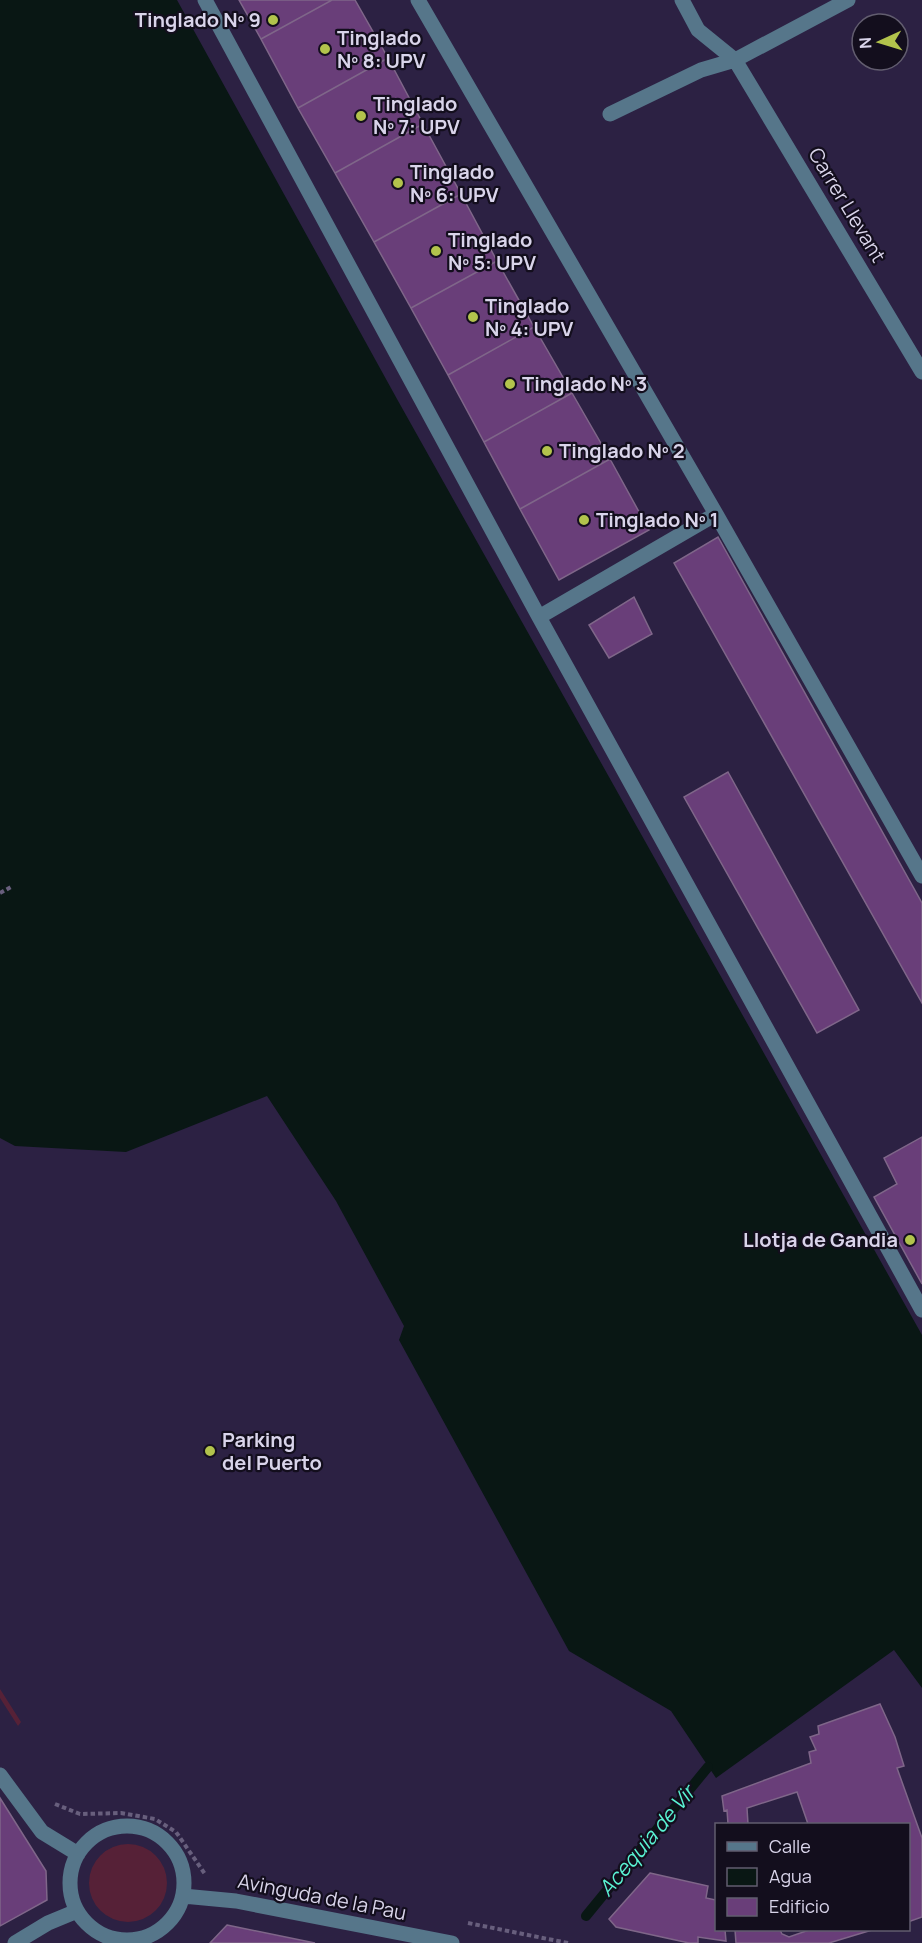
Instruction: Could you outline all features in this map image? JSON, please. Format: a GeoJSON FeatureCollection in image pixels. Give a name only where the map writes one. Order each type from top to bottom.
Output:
{"type":"FeatureCollection","features":[{"type":"Feature","properties":{"kind":"street"},"geometry":{"type":"LineString","coordinates":[[205,0],[539,617],[922,1310]]}},
{"type":"Feature","properties":{"kind":"street"},"geometry":{"type":"LineString","coordinates":[[418,0],[716,514],[922,876]]}},
{"type":"Feature","properties":{"kind":"street"},"geometry":{"type":"LineString","coordinates":[[682,0],[698,30],[735,60]]}},
{"type":"Feature","properties":{"kind":"street"},"geometry":{"type":"LineString","coordinates":[[610,114],[701,70],[735,60],[848,0]]}},
{"type":"Feature","properties":{"kind":"street","name":"Carrer Llevant"},"geometry":{"type":"LineString","coordinates":[[735,60],[922,372]]}},
{"type":"Feature","properties":{"kind":"street"},"geometry":{"type":"LineString","coordinates":[[539,617],[716,514]]}},
{"type":"Feature","properties":{"kind":"street"},"geometry":{"type":"LineString","coordinates":[[0,1775],[42,1832],[78,1854]]}},
{"type":"Feature","properties":{"kind":"street"},"geometry":{"type":"LineString","coordinates":[[126,1826],[140,1828],[154,1833],[166,1842],[178,1857],[184,1876],[183,1896],[170,1922],[146,1940],[126,1941],[106,1937],[90,1926],[77,1911],[71,1893],[71,1873],[78,1854],[98,1834],[111,1828],[126,1826]]}},
{"type":"Feature","properties":{"kind":"street","name":"Avinguda de la Pau"},"geometry":{"type":"LineString","coordinates":[[183,1896],[236,1901],[452,1943]]}},
{"type":"Feature","properties":{"kind":"street"},"geometry":{"type":"LineString","coordinates":[[15,1943],[48,1923],[77,1911]]}},
{"type":"Feature","properties":{"kind":"path"},"geometry":{"type":"LineString","coordinates":[[0,893],[11,887]]}},
{"type":"Feature","properties":{"kind":"path"},"geometry":{"type":"LineString","coordinates":[[48,1798],[56,1805],[80,1814],[121,1813],[155,1819],[176,1832],[207,1877]]}},
{"type":"Feature","properties":{"kind":"shaded area"},"geometry":{"type":"Polygon","coordinates":[[[0,1689],[21,1722],[18,1726],[0,1698],[0,1689]]]}},
{"type":"Feature","properties":{"kind":"shaded area"},"geometry":{"type":"Polygon","coordinates":[[[128,1844],[143,1847],[156,1855],[164,1868],[167,1883],[164,1898],[156,1911],[143,1919],[128,1922],[113,1919],[100,1911],[92,1898],[89,1883],[92,1868],[100,1855],[113,1847],[128,1844]]]}},
{"type":"Feature","properties":{"kind":"water"},"geometry":{"type":"Polygon","coordinates":[[[0,0],[177,0],[397,399],[922,1335],[922,1688],[894,1650],[716,1778],[671,1711],[569,1651],[399,1340],[404,1326],[336,1201],[267,1096],[126,1152],[15,1146],[0,1138],[0,0]]]}},
{"type":"Feature","properties":{"kind":"building","name":"Tinglado Nº 9"},"geometry":{"type":"Polygon","coordinates":[[[239,0],[332,0],[261,39],[239,0]]]}},
{"type":"Feature","properties":{"kind":"building","name":"Tinglado Nº 8: UPV"},"geometry":{"type":"Polygon","coordinates":[[[332,0],[355,0],[388,58],[298,108],[261,39],[332,0]]]}},
{"type":"Feature","properties":{"kind":"building","name":"Tinglado Nº 7: UPV"},"geometry":{"type":"Polygon","coordinates":[[[388,58],[423,124],[335,173],[298,108],[388,58]]]}},
{"type":"Feature","properties":{"kind":"building","name":"Tinglado Nº 6: UPV"},"geometry":{"type":"Polygon","coordinates":[[[423,124],[461,194],[374,242],[335,173],[423,124]]]}},
{"type":"Feature","properties":{"kind":"building","name":"Tinglado Nº 5: UPV"},"geometry":{"type":"Polygon","coordinates":[[[461,194],[497,261],[411,308],[374,242],[461,194]]]}},
{"type":"Feature","properties":{"kind":"building","name":"Tinglado Nº 4: UPV"},"geometry":{"type":"Polygon","coordinates":[[[497,261],[534,327],[448,375],[411,308],[497,261]]]}},
{"type":"Feature","properties":{"kind":"building","name":"Tinglado Nº 3"},"geometry":{"type":"Polygon","coordinates":[[[534,327],[572,393],[484,442],[448,375],[534,327]]]}},
{"type":"Feature","properties":{"kind":"building","name":"Tinglado Nº 2"},"geometry":{"type":"Polygon","coordinates":[[[572,393],[610,459],[520,509],[484,442],[572,393]]]}},
{"type":"Feature","properties":{"kind":"building","name":"Tinglado Nº 1"},"geometry":{"type":"Polygon","coordinates":[[[610,459],[649,530],[559,580],[520,509],[610,459]]]}},
{"type":"Feature","properties":{"kind":"building"},"geometry":{"type":"Polygon","coordinates":[[[718,537],[922,903],[922,1003],[674,563],[718,537]]]}},
{"type":"Feature","properties":{"kind":"building"},"geometry":{"type":"Polygon","coordinates":[[[634,597],[652,634],[609,658],[589,625],[634,597]]]}},
{"type":"Feature","properties":{"kind":"building"},"geometry":{"type":"Polygon","coordinates":[[[728,772],[859,1010],[817,1033],[684,797],[728,772]]]}},
{"type":"Feature","properties":{"kind":"building","name":"Llotja de Gandia"},"geometry":{"type":"Polygon","coordinates":[[[922,1137],[922,1284],[874,1197],[897,1184],[884,1158],[922,1137]]]}},
{"type":"Feature","properties":{"kind":"building"},"geometry":{"type":"Polygon","coordinates":[[[880,1704],[895,1737],[904,1766],[897,1768],[922,1838],[922,1917],[910,1921],[910,1823],[808,1823],[797,1792],[747,1808],[748,1823],[728,1823],[727,1810],[724,1811],[722,1796],[811,1763],[809,1752],[816,1750],[810,1737],[819,1734],[818,1726],[880,1704]]]}},
{"type":"Feature","properties":{"kind":"building"},"geometry":{"type":"Polygon","coordinates":[[[0,1798],[46,1871],[47,1900],[0,1926],[0,1798]]]}},
{"type":"Feature","properties":{"kind":"building"},"geometry":{"type":"Polygon","coordinates":[[[650,1873],[708,1886],[706,1898],[715,1900],[715,1931],[725,1931],[726,1941],[698,1937],[698,1943],[689,1943],[616,1927],[609,1919],[650,1873]]]}},
{"type":"Feature","properties":{"kind":"building"},"geometry":{"type":"Polygon","coordinates":[[[227,1925],[315,1943],[210,1943],[227,1925]]]}},
{"type":"Feature","properties":{"kind":"building"},"geometry":{"type":"Polygon","coordinates":[[[735,1931],[780,1931],[789,1937],[806,1931],[869,1931],[829,1943],[736,1943],[735,1931]]]}},
{"type":"Feature","properties":{"kind":"waterway","name":"Acequia de Vir"},"geometry":{"type":"LineString","coordinates":[[586,1916],[708,1767]]}},
{"type":"Feature","properties":{"kind":"place","name":"Tinglado Nº 9"},"geometry":{"type":"Point","coordinates":[273,20]}},
{"type":"Feature","properties":{"kind":"place","name":"Tinglado Nº 8: UPV"},"geometry":{"type":"Point","coordinates":[325,49]}},
{"type":"Feature","properties":{"kind":"place","name":"Tinglado Nº 7: UPV"},"geometry":{"type":"Point","coordinates":[361,116]}},
{"type":"Feature","properties":{"kind":"place","name":"Tinglado Nº 6: UPV"},"geometry":{"type":"Point","coordinates":[398,183]}},
{"type":"Feature","properties":{"kind":"place","name":"Tinglado Nº 5: UPV"},"geometry":{"type":"Point","coordinates":[436,251]}},
{"type":"Feature","properties":{"kind":"place","name":"Tinglado Nº 4: UPV"},"geometry":{"type":"Point","coordinates":[473,317]}},
{"type":"Feature","properties":{"kind":"place","name":"Tinglado Nº 3"},"geometry":{"type":"Point","coordinates":[510,384]}},
{"type":"Feature","properties":{"kind":"place","name":"Tinglado Nº 2"},"geometry":{"type":"Point","coordinates":[547,451]}},
{"type":"Feature","properties":{"kind":"place","name":"Tinglado Nº 1"},"geometry":{"type":"Point","coordinates":[584,520]}},
{"type":"Feature","properties":{"kind":"place","name":"Llotja de Gandia"},"geometry":{"type":"Point","coordinates":[910,1240]}},
{"type":"Feature","properties":{"kind":"place","name":"Parking del Puerto"},"geometry":{"type":"Point","coordinates":[210,1451]}}]}
